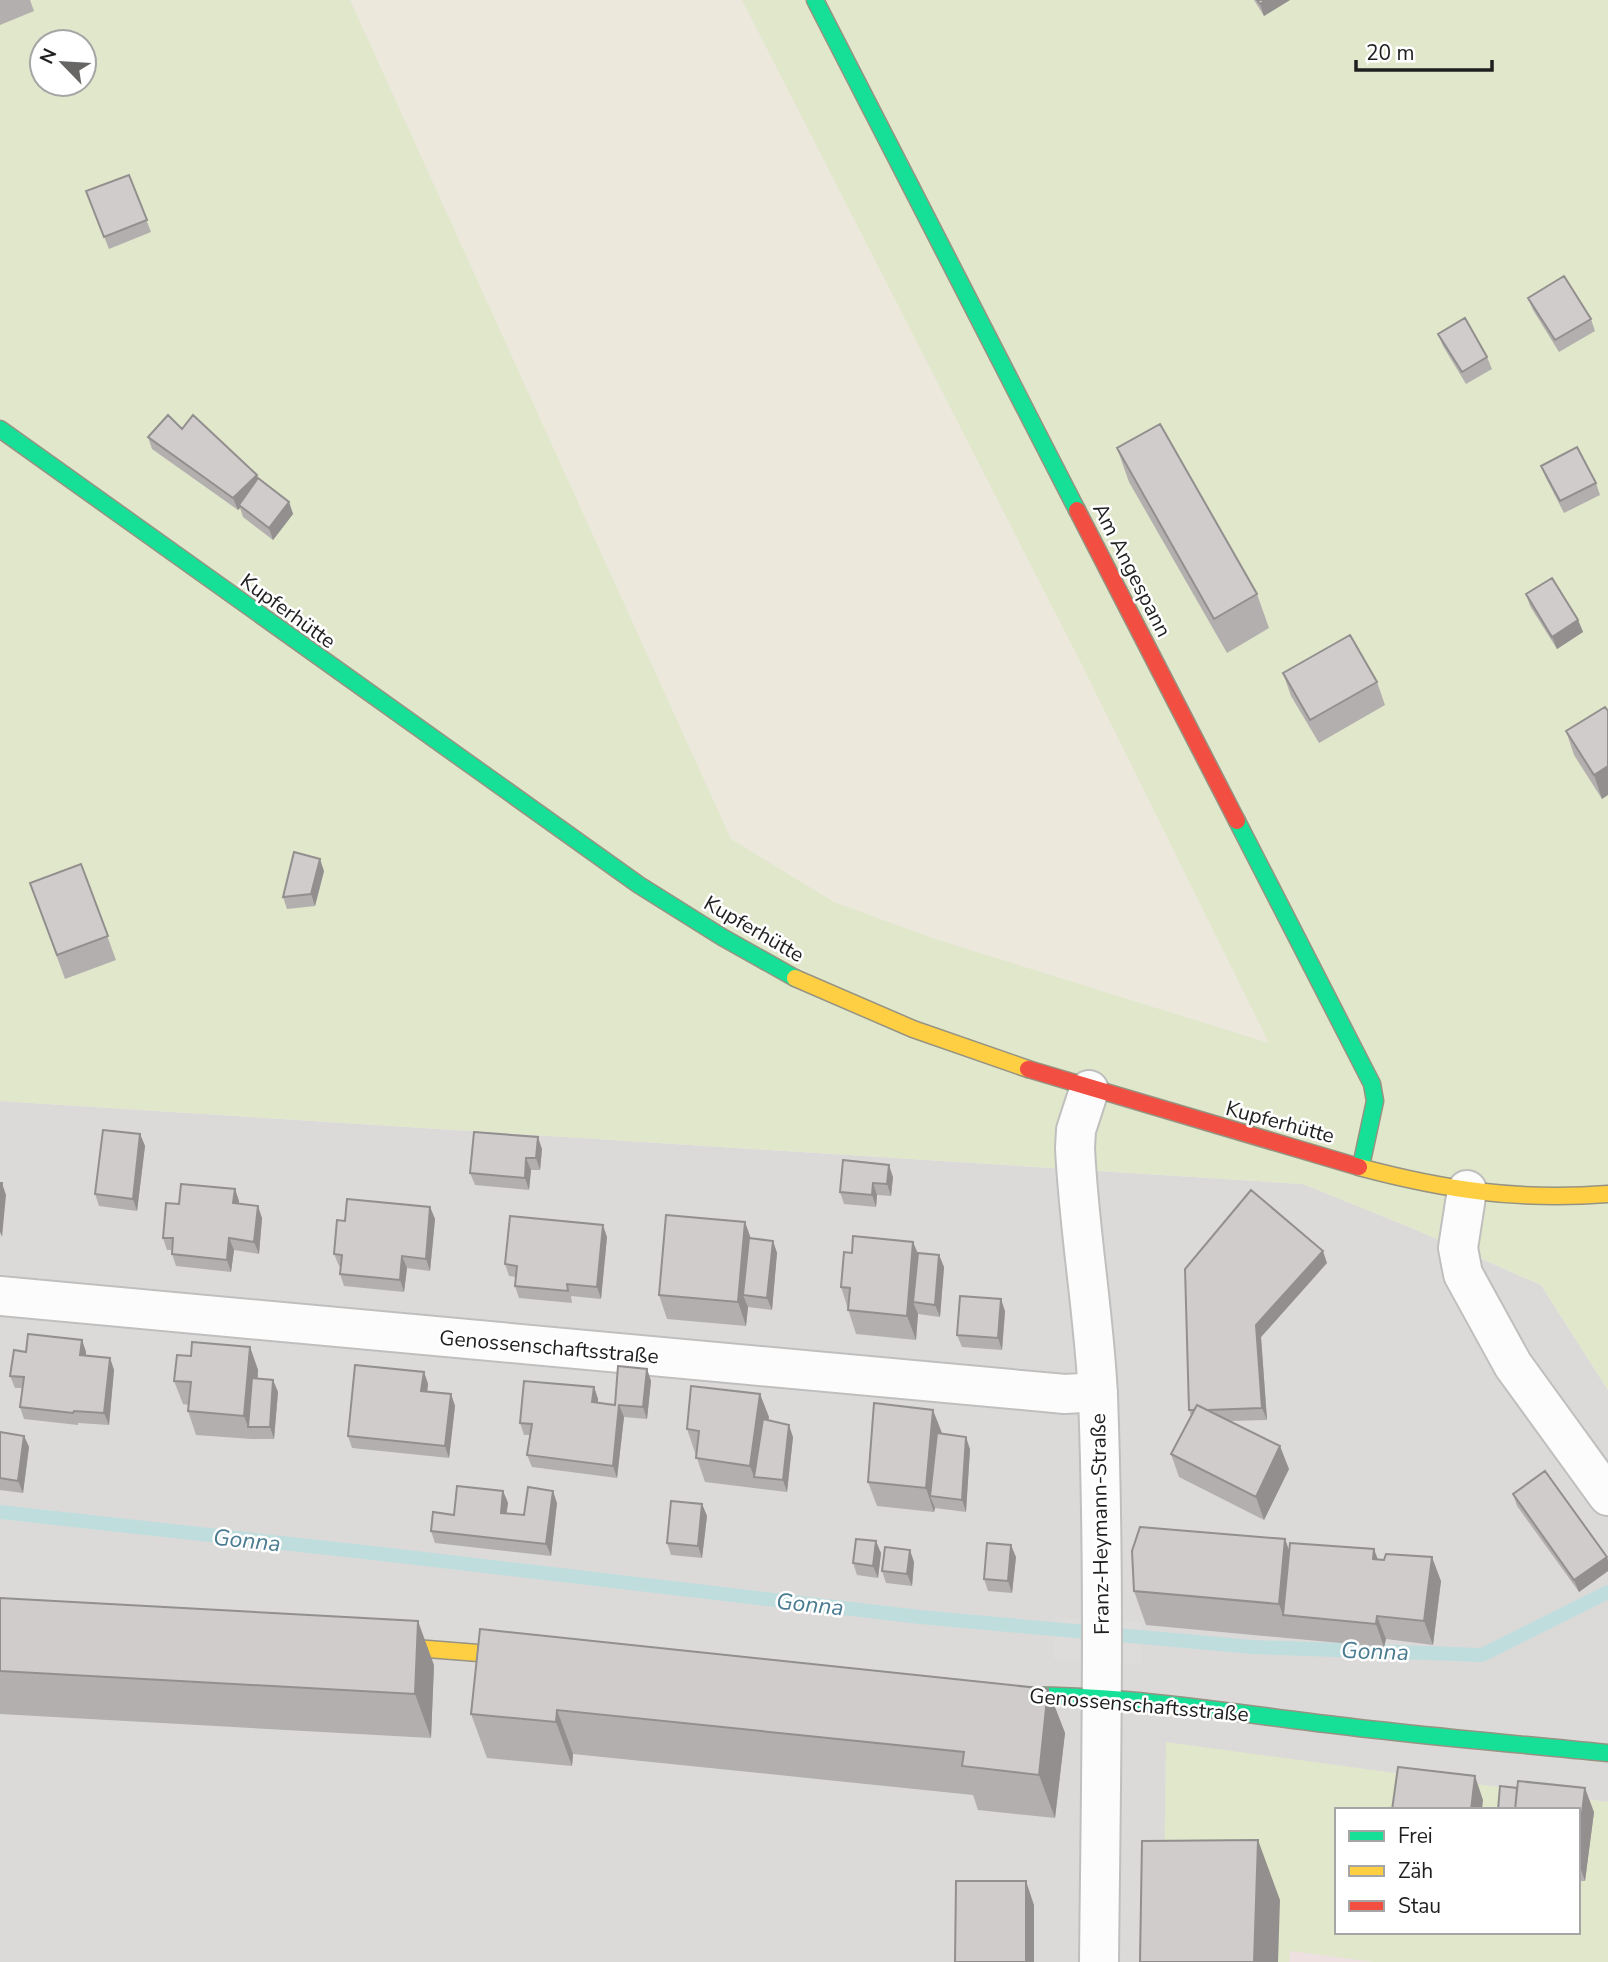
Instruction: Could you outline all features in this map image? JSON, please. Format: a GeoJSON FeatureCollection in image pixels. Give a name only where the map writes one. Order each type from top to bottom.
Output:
{"type":"FeatureCollection","features":[{"type":"Feature","properties":{"kind":"street","name":"Am Angespann"},"geometry":{"type":"LineString","coordinates":[[815,0],[1372,1084],[1375,1101],[1361,1166]]}},
{"type":"Feature","properties":{"kind":"street","name":"Kupferhütte"},"geometry":{"type":"LineString","coordinates":[[0,429],[486,778],[666,903],[769,963],[840,998],[959,1046],[1089,1090],[1361,1166],[1467,1190],[1515,1196],[1608,1194]]}},
{"type":"Feature","properties":{"kind":"street","name":"Franz-Heymann-Straße"},"geometry":{"type":"LineString","coordinates":[[1089,1090],[1076,1130],[1075,1148],[1098,1392],[1103,1620],[1099,1962]]}},
{"type":"Feature","properties":{"kind":"street"},"geometry":{"type":"LineString","coordinates":[[1467,1190],[1458,1248],[1463,1273],[1513,1365],[1608,1496]]}},
{"type":"Feature","properties":{"kind":"street","name":"Genossenschaftsstraße"},"geometry":{"type":"LineString","coordinates":[[0,1296],[1040,1392],[1098,1392]]}},
{"type":"Feature","properties":{"kind":"street"},"geometry":{"type":"LineString","coordinates":[[367,1644],[546,1658]]}},
{"type":"Feature","properties":{"kind":"street","name":"Genossenschaftsstraße"},"geometry":{"type":"LineString","coordinates":[[982,1695],[1034,1693],[1102,1680],[1342,1727],[1608,1753]]}},
{"type":"Feature","properties":{"kind":"shaded area"},"geometry":{"type":"Polygon","coordinates":[[[350,0],[756,0],[1270,1043],[935,939],[834,902],[731,839],[350,0]]]}},
{"type":"Feature","properties":{"kind":"shaded area"},"geometry":{"type":"Polygon","coordinates":[[[0,1101],[1303,1184],[1414,1229],[1541,1285],[1608,1390],[1608,1802],[1167,1743],[1163,1962],[0,1962],[0,1101]]]}},
{"type":"Feature","properties":{"kind":"shaded area"},"geometry":{"type":"Polygon","coordinates":[[[1289,1950],[1374,1962],[1289,1962],[1289,1950]]]}},
{"type":"Feature","properties":{"kind":"green space"},"geometry":{"type":"Polygon","coordinates":[[[0,0],[350,0],[731,839],[834,902],[935,939],[1269,1043],[1082,665],[742,0],[1608,0],[1608,1390],[1541,1285],[1303,1184],[0,1101],[0,0]]]}},
{"type":"Feature","properties":{"kind":"green space"},"geometry":{"type":"Polygon","coordinates":[[[1166,1742],[1608,1802],[1608,1962],[1374,1962],[1290,1951],[1289,1962],[1163,1962],[1166,1742]]]}},
{"type":"Feature","properties":{"kind":"pier"},"geometry":{"type":"Polygon","coordinates":[[[1055,1617],[1141,1622],[1142,1664],[1053,1659],[1055,1617]]]}},
{"type":"Feature","properties":{"kind":"building"},"geometry":{"type":"Polygon","coordinates":[[[129,175],[147,220],[104,237],[86,191],[129,175]]]}},
{"type":"Feature","properties":{"kind":"building"},"geometry":{"type":"Polygon","coordinates":[[[1564,276],[1591,319],[1555,340],[1528,298],[1564,276]]]}},
{"type":"Feature","properties":{"kind":"building"},"geometry":{"type":"Polygon","coordinates":[[[1465,318],[1487,357],[1462,372],[1438,334],[1465,318]]]}},
{"type":"Feature","properties":{"kind":"building"},"geometry":{"type":"Polygon","coordinates":[[[168,415],[182,429],[193,415],[257,475],[233,498],[148,437],[168,415]]]}},
{"type":"Feature","properties":{"kind":"building"},"geometry":{"type":"Polygon","coordinates":[[[1160,424],[1257,594],[1214,619],[1117,448],[1160,424]]]}},
{"type":"Feature","properties":{"kind":"building"},"geometry":{"type":"Polygon","coordinates":[[[1577,447],[1596,483],[1560,501],[1541,466],[1577,447]]]}},
{"type":"Feature","properties":{"kind":"building"},"geometry":{"type":"Polygon","coordinates":[[[258,478],[289,502],[269,528],[239,505],[258,478]]]}},
{"type":"Feature","properties":{"kind":"building"},"geometry":{"type":"Polygon","coordinates":[[[1552,578],[1578,620],[1552,637],[1526,594],[1552,578]]]}},
{"type":"Feature","properties":{"kind":"building"},"geometry":{"type":"Polygon","coordinates":[[[1350,635],[1377,682],[1310,720],[1283,673],[1350,635]]]}},
{"type":"Feature","properties":{"kind":"building"},"geometry":{"type":"Polygon","coordinates":[[[1605,707],[1608,711],[1608,766],[1594,775],[1566,731],[1605,707]]]}},
{"type":"Feature","properties":{"kind":"building"},"geometry":{"type":"Polygon","coordinates":[[[294,852],[320,859],[311,894],[283,897],[294,852]]]}},
{"type":"Feature","properties":{"kind":"building"},"geometry":{"type":"Polygon","coordinates":[[[81,864],[108,936],[57,955],[30,883],[81,864]]]}},
{"type":"Feature","properties":{"kind":"building"},"geometry":{"type":"Polygon","coordinates":[[[103,1130],[140,1134],[133,1199],[95,1194],[103,1130]]]}},
{"type":"Feature","properties":{"kind":"building"},"geometry":{"type":"Polygon","coordinates":[[[474,1132],[538,1137],[536,1158],[526,1158],[525,1178],[470,1173],[474,1132]]]}},
{"type":"Feature","properties":{"kind":"building"},"geometry":{"type":"Polygon","coordinates":[[[843,1160],[889,1165],[887,1184],[873,1183],[872,1195],[840,1192],[843,1160]]]}},
{"type":"Feature","properties":{"kind":"building"},"geometry":{"type":"Polygon","coordinates":[[[181,1184],[235,1189],[233,1203],[258,1206],[254,1242],[229,1238],[227,1260],[172,1254],[173,1238],[163,1238],[166,1203],[179,1204],[181,1184]]]}},
{"type":"Feature","properties":{"kind":"building"},"geometry":{"type":"Polygon","coordinates":[[[1251,1190],[1323,1251],[1256,1325],[1262,1408],[1207,1410],[1197,1405],[1194,1410],[1189,1410],[1185,1269],[1251,1190]]]}},
{"type":"Feature","properties":{"kind":"building"},"geometry":{"type":"Polygon","coordinates":[[[347,1199],[430,1207],[426,1259],[402,1256],[400,1280],[340,1274],[342,1255],[334,1254],[337,1220],[345,1221],[347,1199]]]}},
{"type":"Feature","properties":{"kind":"building"},"geometry":{"type":"Polygon","coordinates":[[[666,1215],[745,1222],[738,1302],[659,1295],[666,1215]]]}},
{"type":"Feature","properties":{"kind":"building"},"geometry":{"type":"Polygon","coordinates":[[[510,1216],[603,1225],[597,1287],[567,1284],[568,1291],[515,1286],[517,1266],[505,1264],[510,1216]]]}},
{"type":"Feature","properties":{"kind":"building"},"geometry":{"type":"Polygon","coordinates":[[[853,1236],[913,1242],[907,1316],[848,1310],[850,1288],[841,1287],[844,1252],[852,1253],[853,1236]]]}},
{"type":"Feature","properties":{"kind":"building"},"geometry":{"type":"Polygon","coordinates":[[[749,1238],[773,1241],[767,1298],[743,1295],[749,1238]]]}},
{"type":"Feature","properties":{"kind":"building"},"geometry":{"type":"Polygon","coordinates":[[[918,1253],[939,1255],[935,1305],[913,1302],[918,1253]]]}},
{"type":"Feature","properties":{"kind":"building"},"geometry":{"type":"Polygon","coordinates":[[[960,1296],[1001,1299],[998,1338],[957,1335],[960,1296]]]}},
{"type":"Feature","properties":{"kind":"building"},"geometry":{"type":"Polygon","coordinates":[[[28,1334],[82,1340],[80,1355],[110,1358],[104,1413],[73,1413],[20,1407],[24,1377],[10,1376],[14,1350],[26,1352],[28,1334]]]}},
{"type":"Feature","properties":{"kind":"building"},"geometry":{"type":"Polygon","coordinates":[[[192,1342],[250,1347],[244,1416],[188,1411],[191,1382],[174,1381],[177,1355],[191,1356],[192,1342]]]}},
{"type":"Feature","properties":{"kind":"building"},"geometry":{"type":"Polygon","coordinates":[[[355,1365],[424,1372],[421,1391],[451,1394],[445,1446],[348,1436],[355,1365]]]}},
{"type":"Feature","properties":{"kind":"building"},"geometry":{"type":"Polygon","coordinates":[[[618,1366],[647,1369],[643,1407],[619,1405],[613,1466],[527,1455],[532,1424],[520,1423],[524,1381],[594,1387],[592,1402],[615,1405],[618,1366]]]}},
{"type":"Feature","properties":{"kind":"building"},"geometry":{"type":"Polygon","coordinates":[[[252,1378],[273,1380],[270,1427],[248,1427],[252,1378]]]}},
{"type":"Feature","properties":{"kind":"building"},"geometry":{"type":"Polygon","coordinates":[[[691,1386],[760,1394],[750,1466],[696,1458],[699,1431],[687,1429],[691,1386]]]}},
{"type":"Feature","properties":{"kind":"building"},"geometry":{"type":"Polygon","coordinates":[[[874,1403],[933,1410],[926,1488],[868,1482],[874,1403]]]}},
{"type":"Feature","properties":{"kind":"building"},"geometry":{"type":"Polygon","coordinates":[[[1197,1405],[1280,1446],[1256,1497],[1171,1454],[1197,1405]]]}},
{"type":"Feature","properties":{"kind":"building"},"geometry":{"type":"Polygon","coordinates":[[[763,1419],[789,1425],[783,1480],[754,1477],[763,1419]]]}},
{"type":"Feature","properties":{"kind":"building"},"geometry":{"type":"Polygon","coordinates":[[[0,1432],[24,1436],[18,1481],[0,1478],[0,1432]]]}},
{"type":"Feature","properties":{"kind":"building"},"geometry":{"type":"Polygon","coordinates":[[[937,1433],[966,1437],[962,1500],[930,1496],[937,1433]]]}},
{"type":"Feature","properties":{"kind":"building"},"geometry":{"type":"Polygon","coordinates":[[[1545,1471],[1607,1557],[1574,1580],[1513,1494],[1545,1471]]]}},
{"type":"Feature","properties":{"kind":"building"},"geometry":{"type":"Polygon","coordinates":[[[457,1486],[503,1491],[501,1513],[524,1515],[528,1487],[553,1491],[546,1544],[431,1531],[433,1512],[454,1515],[457,1486]]]}},
{"type":"Feature","properties":{"kind":"building"},"geometry":{"type":"Polygon","coordinates":[[[671,1501],[702,1504],[698,1546],[667,1543],[671,1501]]]}},
{"type":"Feature","properties":{"kind":"building"},"geometry":{"type":"Polygon","coordinates":[[[1140,1527],[1285,1539],[1279,1604],[1134,1591],[1132,1551],[1140,1527]]]}},
{"type":"Feature","properties":{"kind":"building"},"geometry":{"type":"Polygon","coordinates":[[[856,1539],[876,1541],[873,1566],[853,1563],[856,1539]]]}},
{"type":"Feature","properties":{"kind":"building"},"geometry":{"type":"Polygon","coordinates":[[[987,1543],[1011,1545],[1008,1581],[984,1579],[987,1543]]]}},
{"type":"Feature","properties":{"kind":"building"},"geometry":{"type":"Polygon","coordinates":[[[1290,1543],[1374,1549],[1373,1559],[1384,1560],[1386,1554],[1432,1557],[1424,1621],[1377,1616],[1376,1624],[1283,1615],[1290,1543]]]}},
{"type":"Feature","properties":{"kind":"building"},"geometry":{"type":"Polygon","coordinates":[[[885,1547],[910,1550],[907,1574],[882,1571],[885,1547]]]}},
{"type":"Feature","properties":{"kind":"building"},"geometry":{"type":"Polygon","coordinates":[[[0,1598],[418,1621],[415,1694],[0,1671],[0,1598]]]}},
{"type":"Feature","properties":{"kind":"building"},"geometry":{"type":"Polygon","coordinates":[[[480,1629],[1048,1689],[1039,1775],[962,1766],[964,1752],[557,1710],[556,1722],[471,1714],[480,1629]]]}},
{"type":"Feature","properties":{"kind":"building"},"geometry":{"type":"Polygon","coordinates":[[[1398,1767],[1475,1776],[1471,1808],[1392,1808],[1398,1767]]]}},
{"type":"Feature","properties":{"kind":"building"},"geometry":{"type":"Polygon","coordinates":[[[1518,1781],[1585,1788],[1580,1829],[1580,1808],[1515,1808],[1518,1781]]]}},
{"type":"Feature","properties":{"kind":"building"},"geometry":{"type":"Polygon","coordinates":[[[1500,1786],[1517,1788],[1515,1808],[1498,1808],[1500,1786]]]}},
{"type":"Feature","properties":{"kind":"building"},"geometry":{"type":"Polygon","coordinates":[[[1258,1840],[1254,1962],[1140,1962],[1142,1841],[1258,1840]]]}},
{"type":"Feature","properties":{"kind":"building"},"geometry":{"type":"Polygon","coordinates":[[[956,1881],[1026,1881],[1026,1962],[955,1962],[956,1881]]]}},
{"type":"Feature","properties":{"kind":"waterway","name":"Gonna"},"geometry":{"type":"LineString","coordinates":[[0,1512],[920,1617],[1252,1647],[1482,1655],[1608,1592]]}},
{"type":"Feature","properties":{"kind":"traffic: fast"},"geometry":{"type":"LineString","coordinates":[[815,0],[1077,510]]}},
{"type":"Feature","properties":{"kind":"traffic: fast"},"geometry":{"type":"LineString","coordinates":[[0,429],[639,885],[722,937],[795,978]]}},
{"type":"Feature","properties":{"kind":"traffic: fast"},"geometry":{"type":"LineString","coordinates":[[1237,821],[1372,1084],[1375,1101],[1361,1166]]}},
{"type":"Feature","properties":{"kind":"traffic: fast"},"geometry":{"type":"LineString","coordinates":[[997,1696],[1115,1699],[1384,1731],[1608,1753]]}},
{"type":"Feature","properties":{"kind":"traffic: slow"},"geometry":{"type":"LineString","coordinates":[[795,978],[913,1029],[1028,1069]]}},
{"type":"Feature","properties":{"kind":"traffic: slow"},"geometry":{"type":"LineString","coordinates":[[1359,1167],[1422,1182],[1482,1192],[1544,1196],[1608,1194]]}},
{"type":"Feature","properties":{"kind":"traffic: slow"},"geometry":{"type":"LineString","coordinates":[[377,1645],[529,1657]]}},
{"type":"Feature","properties":{"kind":"traffic: jam"},"geometry":{"type":"LineString","coordinates":[[1077,510],[1237,821]]}},
{"type":"Feature","properties":{"kind":"traffic: jam"},"geometry":{"type":"LineString","coordinates":[[1028,1069],[1359,1167]]}}]}
